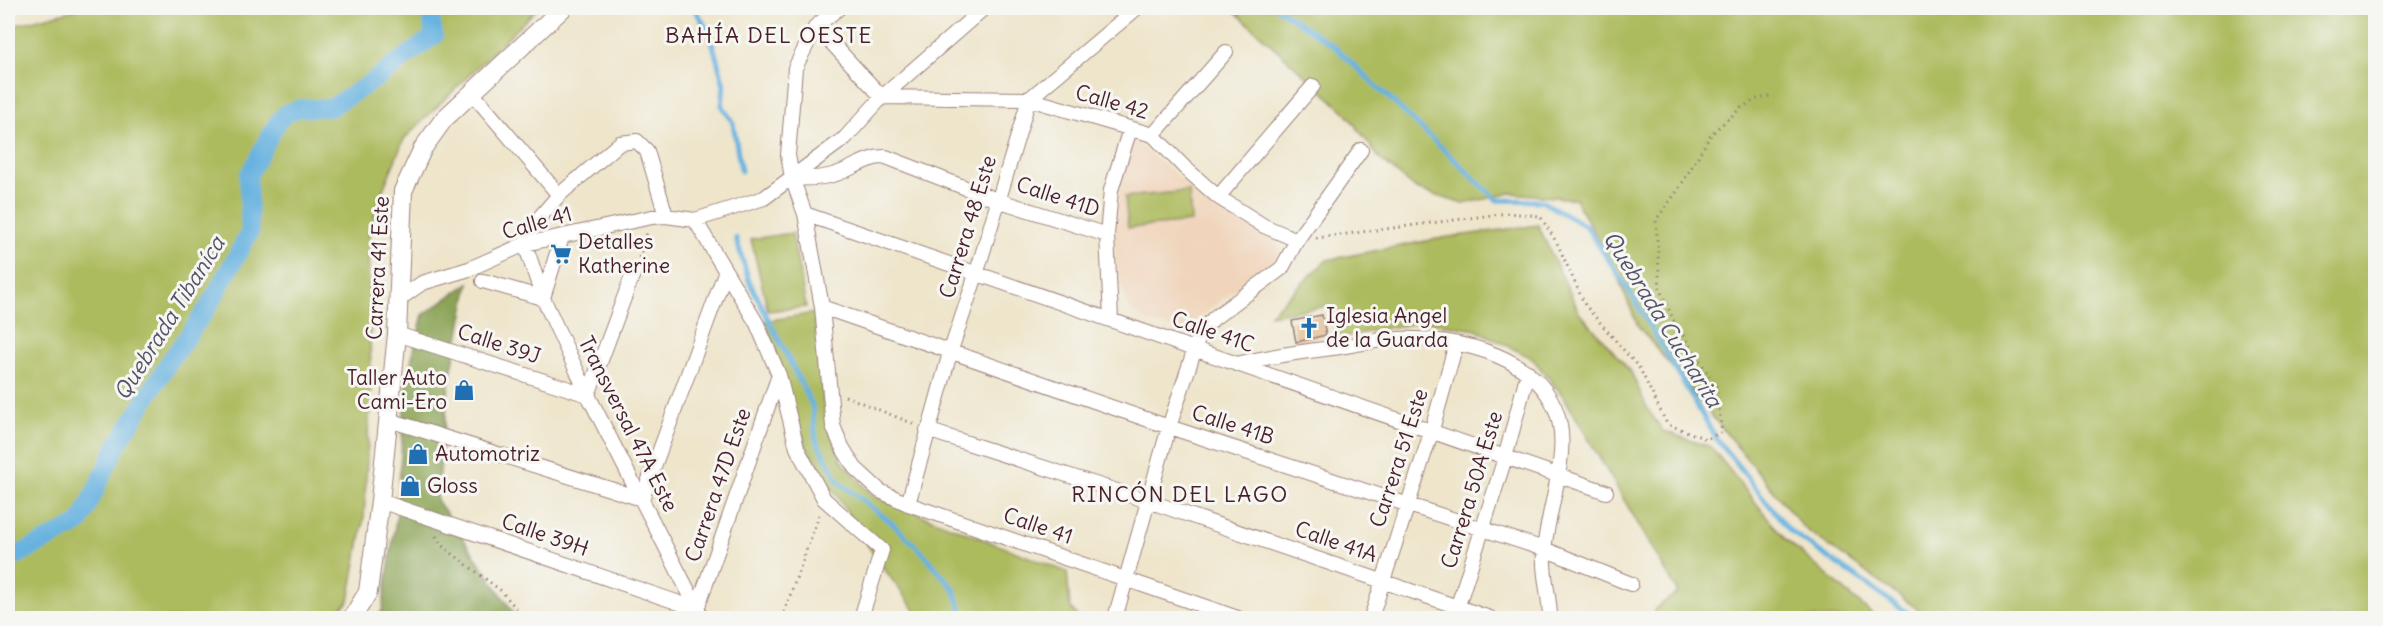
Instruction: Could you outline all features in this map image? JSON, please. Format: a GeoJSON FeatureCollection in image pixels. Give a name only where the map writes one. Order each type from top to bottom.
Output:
{"type":"FeatureCollection","features":[{"type":"Feature","properties":{"kind":"street","name":"Carrera 41 Este"},"geometry":{"type":"LineString","coordinates":[[352,618],[368,592],[380,501],[397,334],[399,242],[405,188],[430,139],[444,119],[563,8]]}},
{"type":"Feature","properties":{"kind":"street"},"geometry":{"type":"LineString","coordinates":[[830,389],[822,307],[805,214],[792,178],[788,155],[795,68],[816,26],[839,8]]}},
{"type":"Feature","properties":{"kind":"street"},"geometry":{"type":"LineString","coordinates":[[861,618],[882,550],[824,499],[797,448],[779,375],[757,324],[695,220],[764,198],[792,178],[845,138],[882,97],[984,8]]}},
{"type":"Feature","properties":{"kind":"street"},"geometry":{"type":"LineString","coordinates":[[1029,99],[1137,8]]}},
{"type":"Feature","properties":{"kind":"street"},"geometry":{"type":"LineString","coordinates":[[816,26],[882,97]]}},
{"type":"Feature","properties":{"kind":"street"},"geometry":{"type":"LineString","coordinates":[[1153,135],[1226,52]]}},
{"type":"Feature","properties":{"kind":"street"},"geometry":{"type":"LineString","coordinates":[[1218,196],[1313,86]]}},
{"type":"Feature","properties":{"kind":"street"},"geometry":{"type":"LineString","coordinates":[[472,94],[559,195]]}},
{"type":"Feature","properties":{"kind":"street","name":"Calle 42"},"geometry":{"type":"LineString","coordinates":[[882,97],[1029,99],[1153,135],[1184,167],[1218,196],[1264,226],[1297,240]]}},
{"type":"Feature","properties":{"kind":"street","name":"Carrera 48 Este"},"geometry":{"type":"LineString","coordinates":[[908,504],[950,352],[976,275],[1029,99]]}},
{"type":"Feature","properties":{"kind":"street"},"geometry":{"type":"LineString","coordinates":[[1111,319],[1107,235],[1111,190],[1130,129]]}},
{"type":"Feature","properties":{"kind":"street"},"geometry":{"type":"LineString","coordinates":[[525,244],[533,225],[559,195],[620,142],[637,141],[647,150],[659,216]]}},
{"type":"Feature","properties":{"kind":"street"},"geometry":{"type":"LineString","coordinates":[[1114,617],[1169,427],[1193,348],[1200,333],[1214,318],[1282,268],[1297,240],[1361,150]]}},
{"type":"Feature","properties":{"kind":"street","name":"Calle 41D"},"geometry":{"type":"LineString","coordinates":[[792,178],[819,179],[838,174],[870,158],[886,157],[998,200],[1107,235]]}},
{"type":"Feature","properties":{"kind":"street","name":"Calle 41C"},"geometry":{"type":"LineString","coordinates":[[805,214],[976,275],[1241,363],[1431,433],[1606,492]]}},
{"type":"Feature","properties":{"kind":"street","name":"Calle 41"},"geometry":{"type":"LineString","coordinates":[[398,300],[422,283],[469,269],[525,244],[659,216],[695,220]]}},
{"type":"Feature","properties":{"kind":"street"},"geometry":{"type":"LineString","coordinates":[[483,281],[543,298],[562,237]]}},
{"type":"Feature","properties":{"kind":"street","name":"Transversal 47A Este"},"geometry":{"type":"LineString","coordinates":[[525,244],[543,298],[588,395],[700,614]]}},
{"type":"Feature","properties":{"kind":"street"},"geometry":{"type":"LineString","coordinates":[[588,395],[634,271]]}},
{"type":"Feature","properties":{"kind":"street"},"geometry":{"type":"LineString","coordinates":[[389,420],[642,499],[725,273]]}},
{"type":"Feature","properties":{"kind":"street","name":"Calle 41B"},"geometry":{"type":"LineString","coordinates":[[822,307],[1169,427],[1544,549],[1631,584]]}},
{"type":"Feature","properties":{"kind":"street","name":"Calle 39J"},"geometry":{"type":"LineString","coordinates":[[397,334],[588,395]]}},
{"type":"Feature","properties":{"kind":"street"},"geometry":{"type":"LineString","coordinates":[[1241,363],[1264,357],[1396,339],[1456,344],[1489,352],[1528,372],[1550,395],[1560,426],[1558,474],[1544,549],[1543,570],[1550,618]]}},
{"type":"Feature","properties":{"kind":"street","name":"Carrera 51 Este"},"geometry":{"type":"LineString","coordinates":[[1371,618],[1406,504],[1431,433],[1456,344]]}},
{"type":"Feature","properties":{"kind":"street","name":"Carrera 50A Este"},"geometry":{"type":"LineString","coordinates":[[1456,612],[1484,529],[1528,372]]}},
{"type":"Feature","properties":{"kind":"street","name":"Carrera 47D Este"},"geometry":{"type":"LineString","coordinates":[[700,614],[779,375]]}},
{"type":"Feature","properties":{"kind":"street","name":"Calle 41"},"geometry":{"type":"LineString","coordinates":[[830,389],[833,426],[842,447],[855,468],[880,491],[908,504],[1238,618]]}},
{"type":"Feature","properties":{"kind":"street","name":"Calle 41A"},"geometry":{"type":"LineString","coordinates":[[927,430],[1382,580],[1456,612],[1490,618]]}},
{"type":"Feature","properties":{"kind":"street","name":"Calle 39H"},"geometry":{"type":"LineString","coordinates":[[380,501],[700,614]]}},
{"type":"Feature","properties":{"kind":"path"},"geometry":{"type":"LineString","coordinates":[[1297,240],[1508,213],[1540,216],[1557,243],[1585,305],[1640,369],[1667,424],[1707,439],[1722,432],[1716,386],[1674,321],[1660,290],[1656,220],[1678,190],[1712,133],[1742,107],[1759,99],[1774,96]]}},
{"type":"Feature","properties":{"kind":"path"},"geometry":{"type":"LineString","coordinates":[[634,271],[659,216]]}},
{"type":"Feature","properties":{"kind":"path"},"geometry":{"type":"LineString","coordinates":[[830,389],[927,430]]}},
{"type":"Feature","properties":{"kind":"path"},"geometry":{"type":"LineString","coordinates":[[782,618],[824,499]]}},
{"type":"Feature","properties":{"kind":"path"},"geometry":{"type":"LineString","coordinates":[[421,515],[441,545],[500,590],[525,618]]}},
{"type":"Feature","properties":{"kind":"shaded area"},"geometry":{"type":"Polygon","coordinates":[[[1130,138],[1233,220],[1271,239],[1279,247],[1278,258],[1182,330],[1148,322],[1129,308],[1117,274],[1114,239],[1119,189],[1130,138]]]}},
{"type":"Feature","properties":{"kind":"green space"},"geometry":{"type":"Polygon","coordinates":[[[82,8],[538,8],[404,139],[379,199],[368,240],[371,380],[364,517],[349,601],[330,618],[8,618],[8,27],[82,8]]]}},
{"type":"Feature","properties":{"kind":"green space"},"geometry":{"type":"Polygon","coordinates":[[[1231,8],[2375,8],[2375,618],[1930,618],[1804,528],[1638,326],[1611,261],[1575,199],[1511,193],[1463,204],[1416,189],[1380,159],[1346,113],[1231,8]]]}},
{"type":"Feature","properties":{"kind":"green space"},"geometry":{"type":"Polygon","coordinates":[[[1189,191],[1191,222],[1128,228],[1125,197],[1189,191]]]}},
{"type":"Feature","properties":{"kind":"green space"},"geometry":{"type":"Polygon","coordinates":[[[1538,225],[1579,312],[1631,372],[1648,410],[1663,431],[1711,447],[1785,539],[1877,618],[1652,618],[1655,609],[1678,592],[1564,397],[1532,358],[1476,330],[1425,321],[1337,338],[1329,306],[1269,315],[1327,260],[1442,238],[1538,225]]]}},
{"type":"Feature","properties":{"kind":"green space"},"geometry":{"type":"Polygon","coordinates":[[[792,233],[806,307],[768,311],[751,239],[792,233]]]}},
{"type":"Feature","properties":{"kind":"green space"},"geometry":{"type":"Polygon","coordinates":[[[469,283],[449,384],[437,500],[517,618],[376,618],[382,611],[397,513],[406,380],[423,315],[469,283]]]}},
{"type":"Feature","properties":{"kind":"green space"},"geometry":{"type":"Polygon","coordinates":[[[814,313],[825,416],[841,460],[873,496],[1067,572],[1070,607],[1079,618],[921,618],[876,558],[806,447],[765,321],[814,313]]]}},
{"type":"Feature","properties":{"kind":"building","name":"Iglesia Angel de la Guarda"},"geometry":{"type":"Polygon","coordinates":[[[1322,315],[1326,335],[1296,342],[1292,321],[1322,315]]]}},
{"type":"Feature","properties":{"kind":"waterway","name":"Quebrada Tibaníca"},"geometry":{"type":"LineString","coordinates":[[8,560],[80,523],[116,447],[169,362],[207,309],[250,232],[248,176],[277,123],[286,113],[301,108],[330,108],[373,81],[434,36],[431,17],[435,8]]}},
{"type":"Feature","properties":{"kind":"waterway"},"geometry":{"type":"LineString","coordinates":[[694,8],[710,34],[724,85],[722,105],[733,123],[741,171]]}},
{"type":"Feature","properties":{"kind":"waterway","name":"Quebrada Cucharita"},"geometry":{"type":"LineString","coordinates":[[1277,8],[1334,46],[1497,200],[1541,201],[1586,226],[1631,294],[1716,438],[1790,531],[1915,618]]}},
{"type":"Feature","properties":{"kind":"waterway"},"geometry":{"type":"LineString","coordinates":[[736,238],[749,281],[812,405],[816,440],[839,482],[893,524],[923,553],[954,589],[964,618]]}},
{"type":"Feature","properties":{"kind":"place","name":"Detalles Katherine"},"geometry":{"type":"Point","coordinates":[561,254]}},
{"type":"Feature","properties":{"kind":"place","name":"Iglesia Angel de la Guarda"},"geometry":{"type":"Point","coordinates":[1309,328]}},
{"type":"Feature","properties":{"kind":"place","name":"Taller Auto Cami-Ero"},"geometry":{"type":"Point","coordinates":[464,390]}},
{"type":"Feature","properties":{"kind":"place","name":"Automotriz"},"geometry":{"type":"Point","coordinates":[418,454]}},
{"type":"Feature","properties":{"kind":"place","name":"Gloss"},"geometry":{"type":"Point","coordinates":[410,486]}},
{"type":"Feature","properties":{"kind":"district","name":"BAHÍA DEL OESTE"},"geometry":{"type":"Point","coordinates":[769,35]}},
{"type":"Feature","properties":{"kind":"district","name":"RINCÓN DEL LAGO"},"geometry":{"type":"Point","coordinates":[1180,494]}}]}
